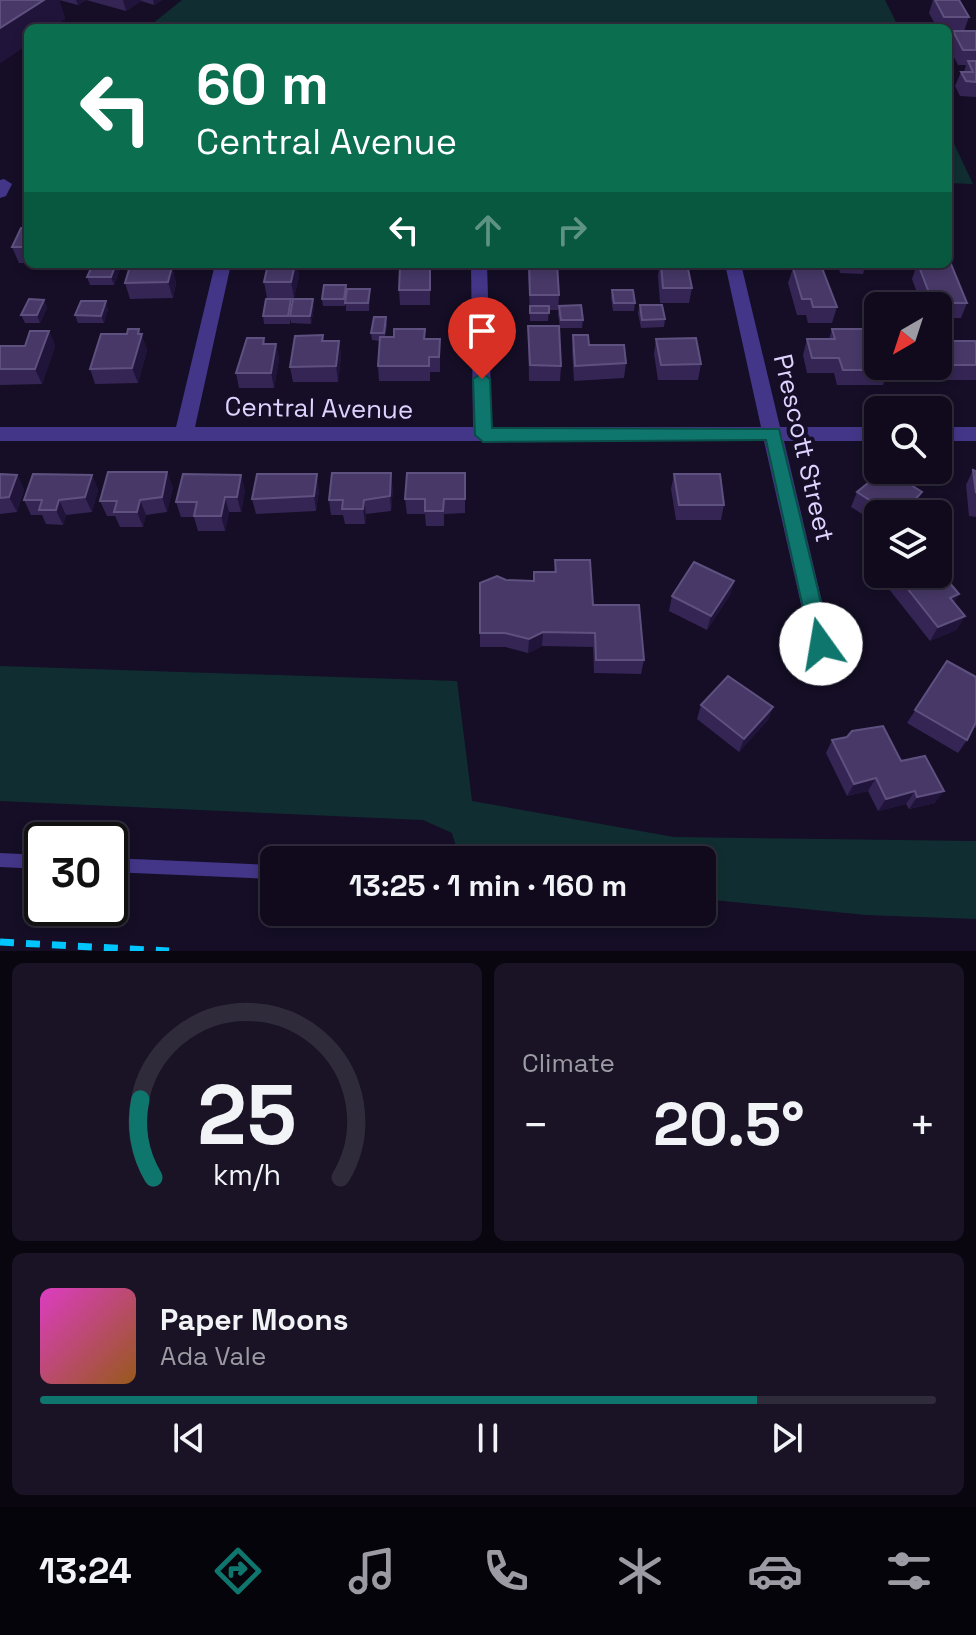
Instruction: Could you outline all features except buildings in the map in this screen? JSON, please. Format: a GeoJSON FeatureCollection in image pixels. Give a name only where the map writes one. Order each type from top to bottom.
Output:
{"type":"FeatureCollection","features":[{"type":"Feature","properties":{"kind":"street"},"geometry":{"type":"LineString","coordinates":[[184,432],[222,268]]}},
{"type":"Feature","properties":{"kind":"street"},"geometry":{"type":"LineString","coordinates":[[479,268],[483,435]]}},
{"type":"Feature","properties":{"kind":"street","name":"Prescott Street"},"geometry":{"type":"LineString","coordinates":[[734,268],[821,644]]}},
{"type":"Feature","properties":{"kind":"street","name":"Central Avenue"},"geometry":{"type":"LineString","coordinates":[[0,434],[864,434]]}},
{"type":"Feature","properties":{"kind":"street"},"geometry":{"type":"LineString","coordinates":[[952,434],[976,434]]}},
{"type":"Feature","properties":{"kind":"lane"},"geometry":{"type":"LineString","coordinates":[[0,860],[24,861]]}},
{"type":"Feature","properties":{"kind":"lane"},"geometry":{"type":"LineString","coordinates":[[128,866],[260,871]]}},
{"type":"Feature","properties":{"kind":"green space"},"geometry":{"type":"Polygon","coordinates":[[[182,0],[885,0],[897,24],[152,24],[182,0]]]}},
{"type":"Feature","properties":{"kind":"green space"},"geometry":{"type":"Polygon","coordinates":[[[952,139],[973,184],[952,183],[952,139]]]}},
{"type":"Feature","properties":{"kind":"green space"},"geometry":{"type":"Polygon","coordinates":[[[0,666],[457,681],[472,801],[674,837],[976,841],[976,919],[866,915],[716,900],[716,846],[456,846],[452,833],[423,820],[0,801],[0,666]]]}},
{"type":"Feature","properties":{"kind":"railway"},"geometry":{"type":"LineString","coordinates":[[0,942],[169,951]]}},
{"type":"Feature","properties":{"kind":"route"},"geometry":{"type":"LineString","coordinates":[[482,379],[483,435],[773,434],[821,644]]}}]}
